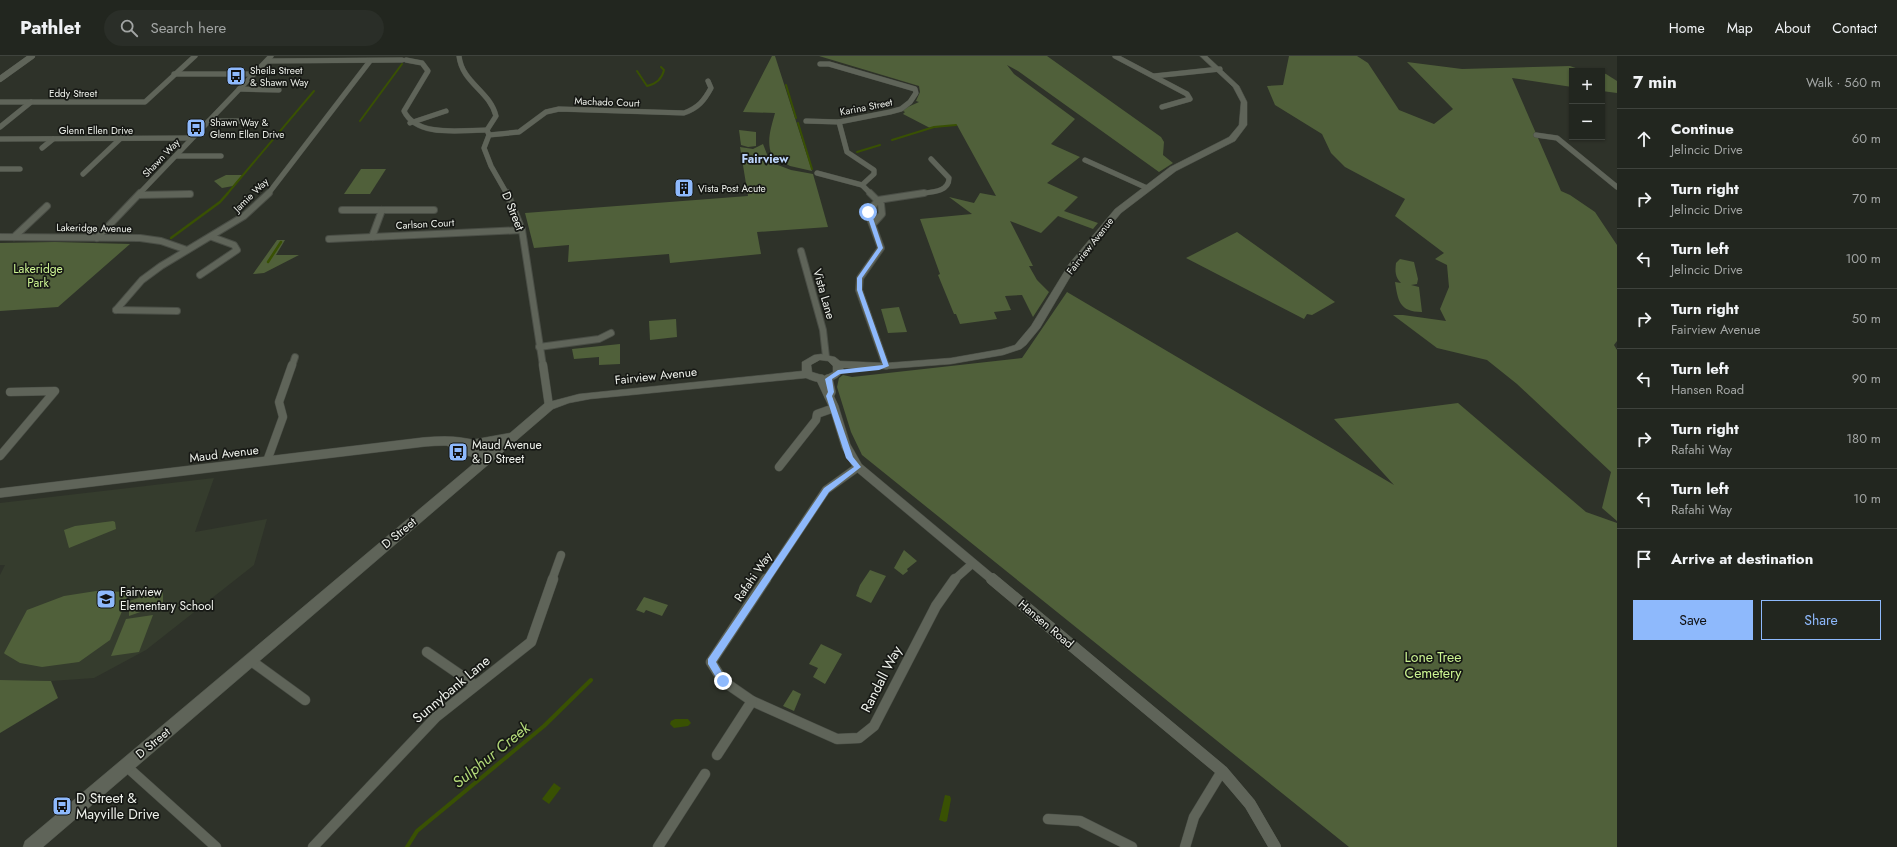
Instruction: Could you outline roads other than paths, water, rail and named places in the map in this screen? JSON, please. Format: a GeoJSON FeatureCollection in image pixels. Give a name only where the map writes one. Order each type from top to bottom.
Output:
{"type":"FeatureCollection","features":[{"type":"Feature","properties":{"kind":"main road","name":"Fairview Avenue"},"geometry":{"type":"LineString","coordinates":[[838,368],[879,368],[886,366],[980,357],[1018,347],[1032,333],[1072,266],[1102,228],[1118,211],[1173,169],[1232,139],[1243,125],[1244,102],[1236,86],[1203,56]]}},
{"type":"Feature","properties":{"kind":"main road"},"geometry":{"type":"LineString","coordinates":[[822,357],[833,360],[838,368],[825,379],[807,371],[809,361],[822,357]]}},
{"type":"Feature","properties":{"kind":"main road","name":"Fairview Avenue"},"geometry":{"type":"LineString","coordinates":[[549,406],[560,401],[580,398],[767,377],[807,371]]}},
{"type":"Feature","properties":{"kind":"main road","name":"D Street"},"geometry":{"type":"LineString","coordinates":[[30,847],[549,406]]}},
{"type":"Feature","properties":{"kind":"main road"},"geometry":{"type":"LineString","coordinates":[[475,444],[496,441],[514,435]]}},
{"type":"Feature","properties":{"kind":"street"},"geometry":{"type":"LineString","coordinates":[[0,80],[32,56]]}},
{"type":"Feature","properties":{"kind":"street"},"geometry":{"type":"LineString","coordinates":[[174,74],[194,56]]}},
{"type":"Feature","properties":{"kind":"street","name":"Shawn Way"},"geometry":{"type":"LineString","coordinates":[[97,238],[271,56]]}},
{"type":"Feature","properties":{"kind":"street"},"geometry":{"type":"LineString","coordinates":[[1115,56],[1187,94],[1190,99],[1162,107]]}},
{"type":"Feature","properties":{"kind":"street"},"geometry":{"type":"LineString","coordinates":[[459,58],[460,68],[474,87],[495,108],[496,116],[488,133]]}},
{"type":"Feature","properties":{"kind":"street"},"geometry":{"type":"LineString","coordinates":[[266,61],[404,60],[420,63],[427,67],[428,71],[404,111],[405,117],[410,122],[446,111]]}},
{"type":"Feature","properties":{"kind":"street","name":"Jamie Way"},"geometry":{"type":"LineString","coordinates":[[177,311],[116,310],[142,280],[187,250],[212,237],[244,216],[270,192],[370,61]]}},
{"type":"Feature","properties":{"kind":"street","name":"Karina Street"},"geometry":{"type":"LineString","coordinates":[[806,121],[839,122],[901,109],[910,102],[916,93],[915,89],[829,64],[820,64]]}},
{"type":"Feature","properties":{"kind":"street"},"geometry":{"type":"LineString","coordinates":[[1154,76],[1220,70]]}},
{"type":"Feature","properties":{"kind":"street"},"geometry":{"type":"LineString","coordinates":[[174,74],[254,74]]}},
{"type":"Feature","properties":{"kind":"street","name":"Eddy Street"},"geometry":{"type":"LineString","coordinates":[[0,102],[145,102],[174,74]]}},
{"type":"Feature","properties":{"kind":"street","name":"Machado Court"},"geometry":{"type":"LineString","coordinates":[[410,122],[431,129],[488,133],[519,132],[546,112],[559,109],[684,113],[698,108],[704,102],[711,88],[708,81]]}},
{"type":"Feature","properties":{"kind":"street"},"geometry":{"type":"LineString","coordinates":[[239,89],[279,90]]}},
{"type":"Feature","properties":{"kind":"street"},"geometry":{"type":"LineString","coordinates":[[0,127],[31,102]]}},
{"type":"Feature","properties":{"kind":"street"},"geometry":{"type":"LineString","coordinates":[[209,121],[251,121]]}},
{"type":"Feature","properties":{"kind":"street"},"geometry":{"type":"LineString","coordinates":[[839,122],[848,152],[874,170],[874,174],[862,186]]}},
{"type":"Feature","properties":{"kind":"street","name":"D Street"},"geometry":{"type":"LineString","coordinates":[[488,133],[484,148],[491,166],[504,187],[522,230],[549,406]]}},
{"type":"Feature","properties":{"kind":"street"},"geometry":{"type":"LineString","coordinates":[[1536,135],[1557,138],[1617,187]]}},
{"type":"Feature","properties":{"kind":"street"},"geometry":{"type":"LineString","coordinates":[[83,174],[120,138]]}},
{"type":"Feature","properties":{"kind":"street","name":"Glenn Ellen Drive"},"geometry":{"type":"LineString","coordinates":[[0,139],[192,138]]}},
{"type":"Feature","properties":{"kind":"street"},"geometry":{"type":"LineString","coordinates":[[42,148],[53,139]]}},
{"type":"Feature","properties":{"kind":"street"},"geometry":{"type":"LineString","coordinates":[[176,156],[221,156]]}},
{"type":"Feature","properties":{"kind":"street"},"geometry":{"type":"LineString","coordinates":[[886,366],[860,290],[860,278],[880,248],[868,212],[878,200],[938,191],[946,188],[950,184],[949,178],[931,159]]}},
{"type":"Feature","properties":{"kind":"street"},"geometry":{"type":"LineString","coordinates":[[1085,160],[1147,188]]}},
{"type":"Feature","properties":{"kind":"street"},"geometry":{"type":"LineString","coordinates":[[0,169],[20,169]]}},
{"type":"Feature","properties":{"kind":"street"},"geometry":{"type":"LineString","coordinates":[[817,173],[862,186],[878,200],[882,209],[882,214],[873,224]]}},
{"type":"Feature","properties":{"kind":"street"},"geometry":{"type":"LineString","coordinates":[[138,195],[190,194]]}},
{"type":"Feature","properties":{"kind":"street"},"geometry":{"type":"LineString","coordinates":[[14,238],[47,206]]}},
{"type":"Feature","properties":{"kind":"street"},"geometry":{"type":"LineString","coordinates":[[871,208],[882,209]]}},
{"type":"Feature","properties":{"kind":"street"},"geometry":{"type":"LineString","coordinates":[[342,210],[434,210]]}},
{"type":"Feature","properties":{"kind":"street"},"geometry":{"type":"LineString","coordinates":[[372,237],[382,210]]}},
{"type":"Feature","properties":{"kind":"street","name":"Carlson Court"},"geometry":{"type":"LineString","coordinates":[[329,239],[522,230]]}},
{"type":"Feature","properties":{"kind":"street","name":"Lakeridge Avenue"},"geometry":{"type":"LineString","coordinates":[[0,237],[140,238],[161,242],[187,250]]}},
{"type":"Feature","properties":{"kind":"street"},"geometry":{"type":"LineString","coordinates":[[200,275],[237,250],[234,245],[212,237]]}},
{"type":"Feature","properties":{"kind":"street","name":"Vista Lane"},"geometry":{"type":"LineString","coordinates":[[801,251],[823,330],[824,344],[822,357]]}},
{"type":"Feature","properties":{"kind":"street"},"geometry":{"type":"LineString","coordinates":[[540,347],[599,339],[611,333]]}},
{"type":"Feature","properties":{"kind":"street"},"geometry":{"type":"LineString","coordinates":[[267,461],[283,418],[278,402],[295,357]]}},
{"type":"Feature","properties":{"kind":"street","name":"Hansen Road"},"geometry":{"type":"LineString","coordinates":[[825,379],[825,392],[829,396],[834,408],[850,458],[858,467],[1222,771],[1250,804],[1270,836],[1275,847]]}},
{"type":"Feature","properties":{"kind":"street"},"geometry":{"type":"LineString","coordinates":[[0,456],[54,391],[10,392]]}},
{"type":"Feature","properties":{"kind":"street"},"geometry":{"type":"LineString","coordinates":[[779,467],[816,420],[817,414],[834,408]]}},
{"type":"Feature","properties":{"kind":"street","name":"Maud Avenue"},"geometry":{"type":"LineString","coordinates":[[0,493],[424,442],[450,442],[462,440],[475,444],[493,453]]}},
{"type":"Feature","properties":{"kind":"street","name":"Maud Avenue"},"geometry":{"type":"LineString","coordinates":[[450,442],[456,447],[478,455],[493,453]]}},
{"type":"Feature","properties":{"kind":"street","name":"Rafahi Way"},"geometry":{"type":"LineString","coordinates":[[752,701],[723,681],[711,662],[826,490],[858,467]]}},
{"type":"Feature","properties":{"kind":"street","name":"Sunnybank Lane"},"geometry":{"type":"LineString","coordinates":[[313,847],[436,717],[531,642],[561,554]]}},
{"type":"Feature","properties":{"kind":"street","name":"Randall Way"},"geometry":{"type":"LineString","coordinates":[[752,701],[837,739],[859,738],[874,726],[936,606],[951,583],[973,563]]}},
{"type":"Feature","properties":{"kind":"street"},"geometry":{"type":"LineString","coordinates":[[427,652],[475,685]]}},
{"type":"Feature","properties":{"kind":"street"},"geometry":{"type":"LineString","coordinates":[[250,660],[304,700]]}},
{"type":"Feature","properties":{"kind":"street"},"geometry":{"type":"LineString","coordinates":[[717,755],[752,701]]}},
{"type":"Feature","properties":{"kind":"street"},"geometry":{"type":"LineString","coordinates":[[126,766],[216,847]]}},
{"type":"Feature","properties":{"kind":"street"},"geometry":{"type":"LineString","coordinates":[[1185,847],[1194,817],[1222,771]]}},
{"type":"Feature","properties":{"kind":"street"},"geometry":{"type":"LineString","coordinates":[[658,847],[705,774]]}},
{"type":"Feature","properties":{"kind":"street"},"geometry":{"type":"LineString","coordinates":[[1048,819],[1080,821],[1132,847]]}},
{"type":"Feature","properties":{"kind":"waterway"},"geometry":{"type":"LineString","coordinates":[[360,121],[402,64]]}},
{"type":"Feature","properties":{"kind":"waterway"},"geometry":{"type":"LineString","coordinates":[[637,71],[647,86],[653,84],[660,78],[664,70],[661,67]]}},
{"type":"Feature","properties":{"kind":"waterway"},"geometry":{"type":"LineString","coordinates":[[786,85],[796,118]]}},
{"type":"Feature","properties":{"kind":"waterway"},"geometry":{"type":"LineString","coordinates":[[227,194],[314,91]]}},
{"type":"Feature","properties":{"kind":"waterway"},"geometry":{"type":"LineString","coordinates":[[798,123],[812,169]]}},
{"type":"Feature","properties":{"kind":"waterway"},"geometry":{"type":"LineString","coordinates":[[892,140],[934,127],[956,125]]}},
{"type":"Feature","properties":{"kind":"waterway"},"geometry":{"type":"LineString","coordinates":[[857,152],[880,145]]}},
{"type":"Feature","properties":{"kind":"waterway"},"geometry":{"type":"LineString","coordinates":[[171,238],[220,202],[228,193]]}},
{"type":"Feature","properties":{"kind":"waterway"},"geometry":{"type":"LineString","coordinates":[[268,262],[281,242]]}},
{"type":"Feature","properties":{"kind":"waterway","name":"Sulphur Creek"},"geometry":{"type":"LineString","coordinates":[[407,847],[417,831],[544,726],[591,680]]}},
{"type":"Feature","properties":{"kind":"place","name":"Sheila Street & Shawn Way"},"geometry":{"type":"Point","coordinates":[236,76]}},
{"type":"Feature","properties":{"kind":"place","name":"Shawn Way & Glenn Ellen Drive"},"geometry":{"type":"Point","coordinates":[196,128]}},
{"type":"Feature","properties":{"kind":"place","name":"Vista Post Acute"},"geometry":{"type":"Point","coordinates":[684,188]}},
{"type":"Feature","properties":{"kind":"place","name":"Maud Avenue & D Street"},"geometry":{"type":"Point","coordinates":[458,452]}},
{"type":"Feature","properties":{"kind":"place","name":"Fairview Elementary School"},"geometry":{"type":"Point","coordinates":[106,599]}},
{"type":"Feature","properties":{"kind":"place","name":"D Street & Mayville Drive"},"geometry":{"type":"Point","coordinates":[62,806]}},
{"type":"Feature","properties":{"kind":"district","name":"Fairview"},"geometry":{"type":"Point","coordinates":[765,159]}},
{"type":"Feature","properties":{"kind":"park label","name":"Lakeridge Park"},"geometry":{"type":"Point","coordinates":[38,276]}},
{"type":"Feature","properties":{"kind":"park label","name":"Lone Tree Cemetery"},"geometry":{"type":"Point","coordinates":[1433,666]}}]}
